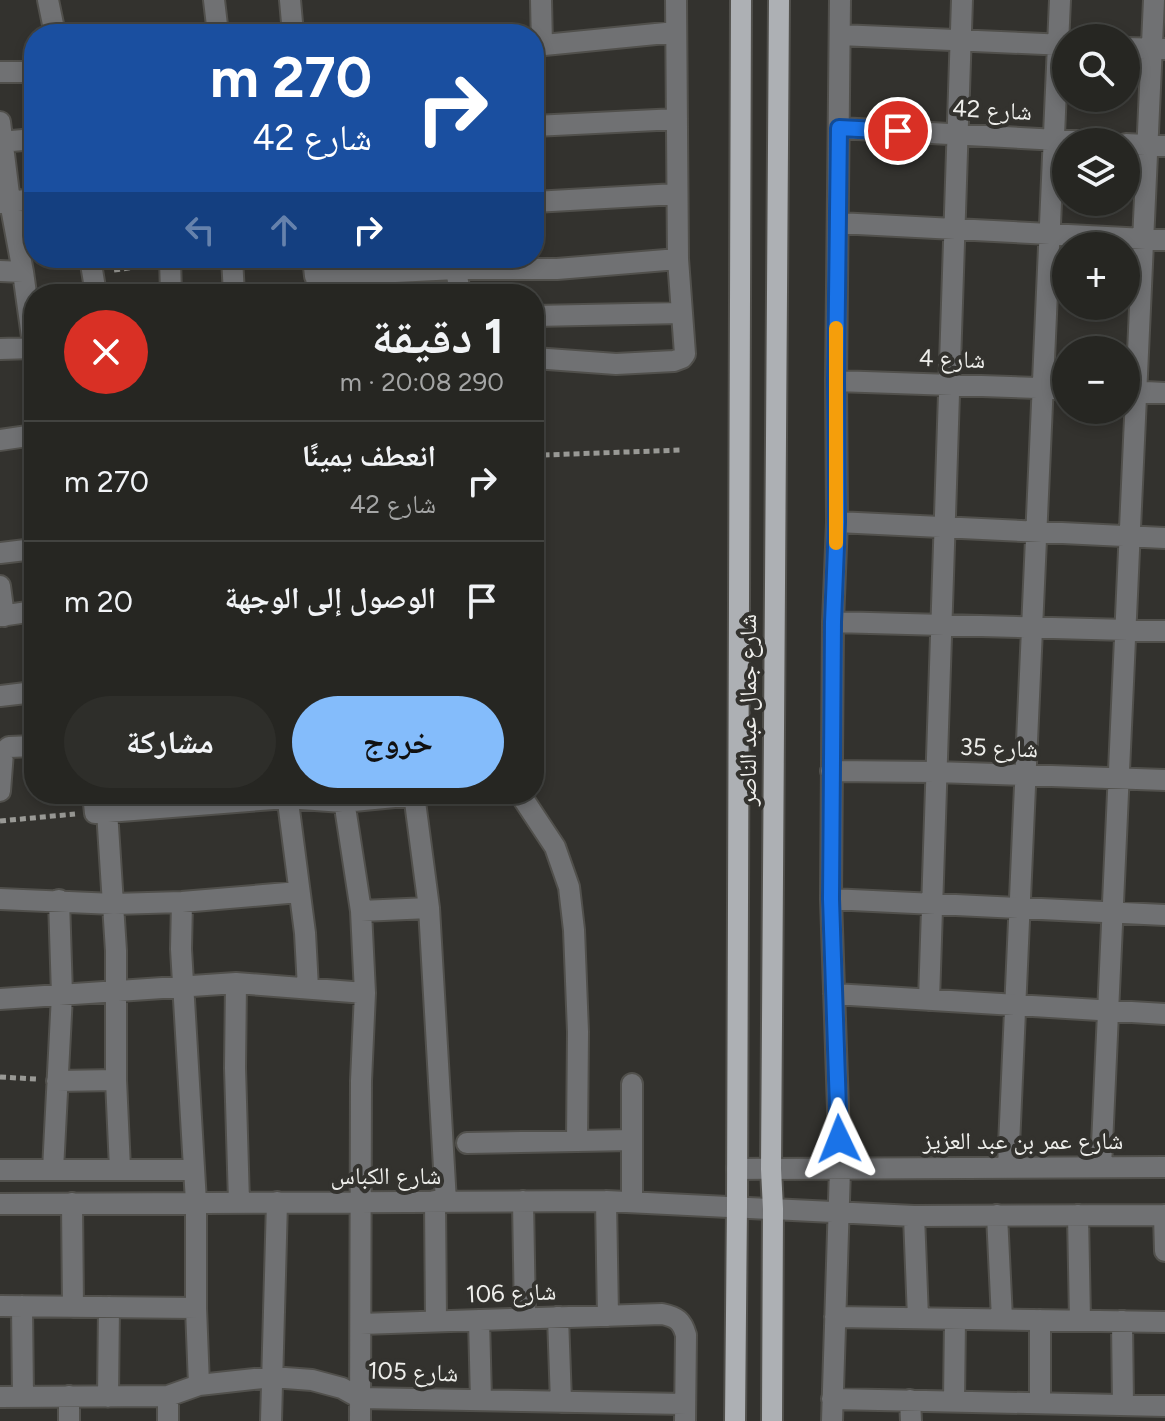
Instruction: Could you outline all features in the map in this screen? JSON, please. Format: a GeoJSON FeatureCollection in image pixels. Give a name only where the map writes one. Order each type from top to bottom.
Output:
{"type":"FeatureCollection","features":[{"type":"Feature","properties":{"kind":"main road","name":"شارع جمال عبد الناصر"},"geometry":{"type":"LineString","coordinates":[[735,1421],[741,0]]}},
{"type":"Feature","properties":{"kind":"main road","name":"شارع جمال عبد الناصر"},"geometry":{"type":"LineString","coordinates":[[772,1421],[779,0]]}},
{"type":"Feature","properties":{"kind":"street"},"geometry":{"type":"LineString","coordinates":[[214,0],[217,24]]}},
{"type":"Feature","properties":{"kind":"street"},"geometry":{"type":"LineString","coordinates":[[290,0],[292,24]]}},
{"type":"Feature","properties":{"kind":"street"},"geometry":{"type":"LineString","coordinates":[[539,24],[541,0]]}},
{"type":"Feature","properties":{"kind":"street"},"geometry":{"type":"LineString","coordinates":[[544,359],[616,364],[679,361],[685,354],[676,194],[676,0]]}},
{"type":"Feature","properties":{"kind":"street"},"geometry":{"type":"LineString","coordinates":[[832,1421],[840,1169],[831,899],[831,771],[837,522],[840,0]]}},
{"type":"Feature","properties":{"kind":"street"},"geometry":{"type":"LineString","coordinates":[[929,1000],[962,0]]}},
{"type":"Feature","properties":{"kind":"street"},"geometry":{"type":"LineString","coordinates":[[1060,0],[1061,24]]}},
{"type":"Feature","properties":{"kind":"street"},"geometry":{"type":"LineString","coordinates":[[1135,336],[1143,239],[1156,145],[1158,49],[1154,0]]}},
{"type":"Feature","properties":{"kind":"street"},"geometry":{"type":"LineString","coordinates":[[55,24],[56,1]]}},
{"type":"Feature","properties":{"kind":"street"},"geometry":{"type":"LineString","coordinates":[[544,45],[676,32]]}},
{"type":"Feature","properties":{"kind":"street"},"geometry":{"type":"LineString","coordinates":[[840,35],[1052,45]]}},
{"type":"Feature","properties":{"kind":"street"},"geometry":{"type":"LineString","coordinates":[[0,72],[24,72]]}},
{"type":"Feature","properties":{"kind":"street"},"geometry":{"type":"LineString","coordinates":[[544,126],[677,119]]}},
{"type":"Feature","properties":{"kind":"street","name":"شارع 42"},"geometry":{"type":"LineString","coordinates":[[839,128],[1052,140]]}},
{"type":"Feature","properties":{"kind":"street"},"geometry":{"type":"LineString","coordinates":[[24,138],[0,135],[5,203],[25,284]]}},
{"type":"Feature","properties":{"kind":"street"},"geometry":{"type":"LineString","coordinates":[[1008,1168],[1052,164]]}},
{"type":"Feature","properties":{"kind":"street"},"geometry":{"type":"LineString","coordinates":[[544,201],[676,194]]}},
{"type":"Feature","properties":{"kind":"street"},"geometry":{"type":"LineString","coordinates":[[838,223],[1165,240]]}},
{"type":"Feature","properties":{"kind":"street"},"geometry":{"type":"LineString","coordinates":[[316,276],[456,269],[557,269],[678,259]]}},
{"type":"Feature","properties":{"kind":"street"},"geometry":{"type":"LineString","coordinates":[[456,269],[458,284]]}},
{"type":"Feature","properties":{"kind":"street"},"geometry":{"type":"LineString","coordinates":[[0,271],[23,272]]}},
{"type":"Feature","properties":{"kind":"street"},"geometry":{"type":"LineString","coordinates":[[544,316],[682,313]]}},
{"type":"Feature","properties":{"kind":"street"},"geometry":{"type":"LineString","coordinates":[[0,349],[24,349]]}},
{"type":"Feature","properties":{"kind":"street","name":"شارع 4"},"geometry":{"type":"LineString","coordinates":[[836,381],[1052,388]]}},
{"type":"Feature","properties":{"kind":"street"},"geometry":{"type":"LineString","coordinates":[[1140,392],[1165,393]]}},
{"type":"Feature","properties":{"kind":"street"},"geometry":{"type":"LineString","coordinates":[[1101,1167],[1130,536],[1131,424]]}},
{"type":"Feature","properties":{"kind":"street"},"geometry":{"type":"LineString","coordinates":[[0,440],[24,436]]}},
{"type":"Feature","properties":{"kind":"street"},"geometry":{"type":"LineString","coordinates":[[837,522],[1165,538]]}},
{"type":"Feature","properties":{"kind":"street"},"geometry":{"type":"LineString","coordinates":[[0,553],[24,550]]}},
{"type":"Feature","properties":{"kind":"street"},"geometry":{"type":"LineString","coordinates":[[0,586],[2,616],[24,613]]}},
{"type":"Feature","properties":{"kind":"street"},"geometry":{"type":"LineString","coordinates":[[833,622],[1165,631]]}},
{"type":"Feature","properties":{"kind":"street"},"geometry":{"type":"LineString","coordinates":[[0,696],[24,693]]}},
{"type":"Feature","properties":{"kind":"street"},"geometry":{"type":"LineString","coordinates":[[0,791],[5,750],[24,746]]}},
{"type":"Feature","properties":{"kind":"street","name":"شارع 35"},"geometry":{"type":"LineString","coordinates":[[831,771],[1165,780]]}},
{"type":"Feature","properties":{"kind":"street"},"geometry":{"type":"LineString","coordinates":[[288,804],[305,933],[308,988]]}},
{"type":"Feature","properties":{"kind":"street"},"geometry":{"type":"LineString","coordinates":[[344,804],[361,911],[365,993],[361,1081],[360,1421]]}},
{"type":"Feature","properties":{"kind":"street"},"geometry":{"type":"LineString","coordinates":[[415,804],[429,908],[440,1202],[436,1321]]}},
{"type":"Feature","properties":{"kind":"street"},"geometry":{"type":"LineString","coordinates":[[527,804],[555,847],[569,887],[577,1018],[577,1141]]}},
{"type":"Feature","properties":{"kind":"street"},"geometry":{"type":"LineString","coordinates":[[98,806],[114,904],[120,1169]]}},
{"type":"Feature","properties":{"kind":"street"},"geometry":{"type":"LineString","coordinates":[[0,899],[114,904],[182,902],[299,892]]}},
{"type":"Feature","properties":{"kind":"street"},"geometry":{"type":"LineString","coordinates":[[831,899],[1165,915]]}},
{"type":"Feature","properties":{"kind":"street"},"geometry":{"type":"LineString","coordinates":[[53,1170],[62,995],[59,900]]}},
{"type":"Feature","properties":{"kind":"street"},"geometry":{"type":"LineString","coordinates":[[182,902],[181,949],[196,1202],[199,1385]]}},
{"type":"Feature","properties":{"kind":"street"},"geometry":{"type":"LineString","coordinates":[[361,911],[429,908]]}},
{"type":"Feature","properties":{"kind":"street"},"geometry":{"type":"LineString","coordinates":[[0,999],[236,983],[365,993]]}},
{"type":"Feature","properties":{"kind":"street"},"geometry":{"type":"LineString","coordinates":[[236,983],[239,1202]]}},
{"type":"Feature","properties":{"kind":"street"},"geometry":{"type":"LineString","coordinates":[[834,994],[1165,1014]]}},
{"type":"Feature","properties":{"kind":"street"},"geometry":{"type":"LineString","coordinates":[[57,1081],[116,1080]]}},
{"type":"Feature","properties":{"kind":"street"},"geometry":{"type":"LineString","coordinates":[[632,1084],[632,1202]]}},
{"type":"Feature","properties":{"kind":"street"},"geometry":{"type":"LineString","coordinates":[[467,1143],[632,1140]]}},
{"type":"Feature","properties":{"kind":"street","name":"شارع عمر بن عبد العزيز"},"geometry":{"type":"LineString","coordinates":[[737,1169],[1165,1167]]}},
{"type":"Feature","properties":{"kind":"street"},"geometry":{"type":"LineString","coordinates":[[0,1170],[193,1170]]}},
{"type":"Feature","properties":{"kind":"street"},"geometry":{"type":"LineString","coordinates":[[523,1201],[525,1318]]}},
{"type":"Feature","properties":{"kind":"street"},"geometry":{"type":"LineString","coordinates":[[606,1201],[608,1316]]}},
{"type":"Feature","properties":{"kind":"street","name":"شارع الكباس"},"geometry":{"type":"LineString","coordinates":[[0,1204],[606,1201],[773,1209]]}},
{"type":"Feature","properties":{"kind":"street"},"geometry":{"type":"LineString","coordinates":[[271,1421],[277,1202]]}},
{"type":"Feature","properties":{"kind":"street"},"geometry":{"type":"LineString","coordinates":[[72,1203],[73,1307]]}},
{"type":"Feature","properties":{"kind":"street"},"geometry":{"type":"LineString","coordinates":[[773,1209],[914,1216],[1164,1215],[1165,1251]]}},
{"type":"Feature","properties":{"kind":"street"},"geometry":{"type":"LineString","coordinates":[[997,1215],[1002,1319]]}},
{"type":"Feature","properties":{"kind":"street"},"geometry":{"type":"LineString","coordinates":[[1078,1215],[1080,1320]]}},
{"type":"Feature","properties":{"kind":"street"},"geometry":{"type":"LineString","coordinates":[[914,1216],[918,1318]]}},
{"type":"Feature","properties":{"kind":"street"},"geometry":{"type":"LineString","coordinates":[[0,1306],[196,1308]]}},
{"type":"Feature","properties":{"kind":"street"},"geometry":{"type":"LineString","coordinates":[[22,1306],[23,1397]]}},
{"type":"Feature","properties":{"kind":"street"},"geometry":{"type":"LineString","coordinates":[[108,1397],[109,1307]]}},
{"type":"Feature","properties":{"kind":"street","name":"شارع 106"},"geometry":{"type":"LineString","coordinates":[[361,1324],[662,1314],[679,1319],[686,1335],[685,1412]]}},
{"type":"Feature","properties":{"kind":"street"},"geometry":{"type":"LineString","coordinates":[[558,1317],[561,1402]]}},
{"type":"Feature","properties":{"kind":"street"},"geometry":{"type":"LineString","coordinates":[[835,1317],[1165,1322]]}},
{"type":"Feature","properties":{"kind":"street"},"geometry":{"type":"LineString","coordinates":[[954,1401],[955,1319]]}},
{"type":"Feature","properties":{"kind":"street"},"geometry":{"type":"LineString","coordinates":[[479,1320],[481,1400]]}},
{"type":"Feature","properties":{"kind":"street"},"geometry":{"type":"LineString","coordinates":[[1040,1320],[1040,1403]]}},
{"type":"Feature","properties":{"kind":"street"},"geometry":{"type":"LineString","coordinates":[[1122,1321],[1123,1405]]}},
{"type":"Feature","properties":{"kind":"street","name":"شارع 105"},"geometry":{"type":"LineString","coordinates":[[0,1397],[168,1396],[199,1385],[272,1377],[312,1380],[342,1388],[360,1398],[481,1400],[523,1411],[561,1402],[604,1412],[685,1412]]}},
{"type":"Feature","properties":{"kind":"street"},"geometry":{"type":"LineString","coordinates":[[69,1396],[69,1421]]}},
{"type":"Feature","properties":{"kind":"street"},"geometry":{"type":"LineString","coordinates":[[168,1396],[168,1421]]}},
{"type":"Feature","properties":{"kind":"street"},"geometry":{"type":"LineString","coordinates":[[832,1399],[911,1411],[954,1401],[1001,1412],[1040,1403],[1080,1412],[1123,1405],[1162,1411]]}},
{"type":"Feature","properties":{"kind":"street"},"geometry":{"type":"LineString","coordinates":[[440,1400],[440,1421]]}},
{"type":"Feature","properties":{"kind":"path"},"geometry":{"type":"LineString","coordinates":[[544,455],[682,450]]}},
{"type":"Feature","properties":{"kind":"path"},"geometry":{"type":"LineString","coordinates":[[0,821],[98,806]]}},
{"type":"Feature","properties":{"kind":"path"},"geometry":{"type":"LineString","coordinates":[[0,1077],[57,1081]]}},
{"type":"Feature","properties":{"kind":"slow traffic"},"geometry":{"type":"LineString","coordinates":[[836,328],[836,543]]}},
{"type":"Feature","properties":{"kind":"route"},"geometry":{"type":"LineString","coordinates":[[839,1139],[831,899],[839,128],[898,131]]}}]}
